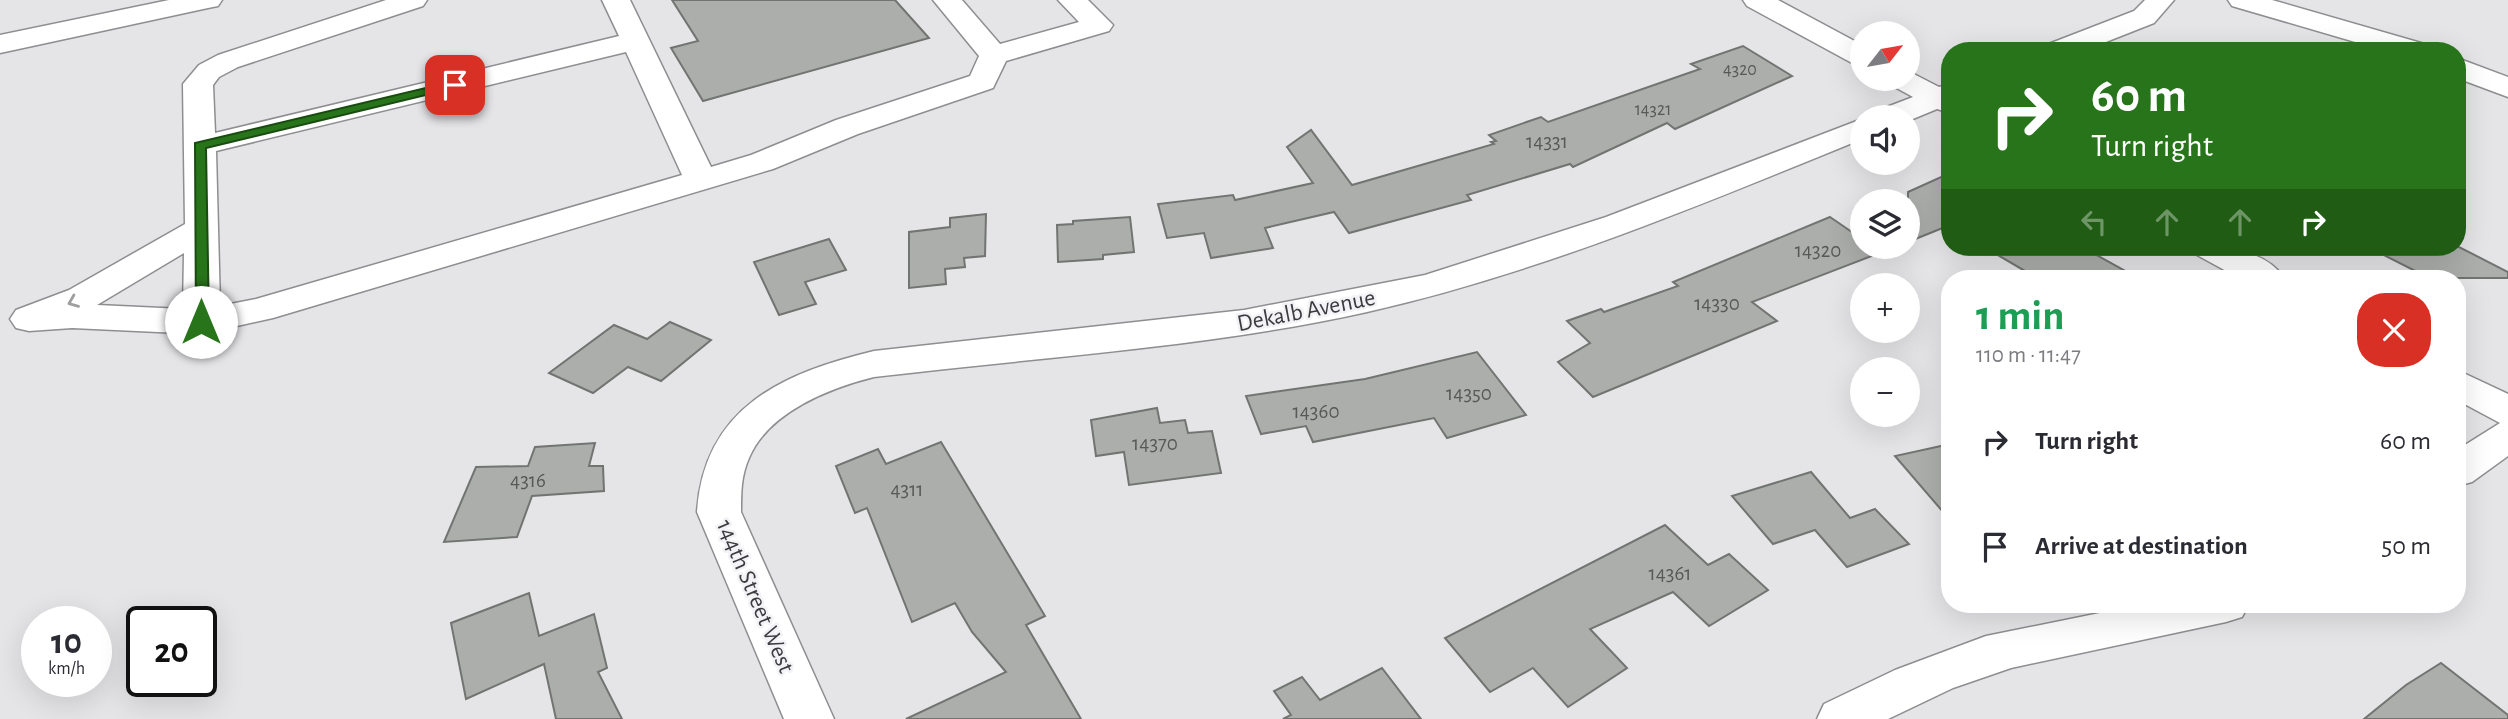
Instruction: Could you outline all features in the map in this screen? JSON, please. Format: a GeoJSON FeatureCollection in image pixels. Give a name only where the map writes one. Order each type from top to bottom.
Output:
{"type":"FeatureCollection","features":[{"type":"Feature","properties":{"kind":"street"},"geometry":{"type":"LineString","coordinates":[[0,44],[208,0]]}},
{"type":"Feature","properties":{"kind":"street"},"geometry":{"type":"LineString","coordinates":[[201,322],[202,228],[198,84],[209,71],[228,61],[414,0]]}},
{"type":"Feature","properties":{"kind":"street"},"geometry":{"type":"LineString","coordinates":[[616,0],[701,180]]}},
{"type":"Feature","properties":{"kind":"street"},"geometry":{"type":"LineString","coordinates":[[947,0],[994,55]]}},
{"type":"Feature","properties":{"kind":"street"},"geometry":{"type":"LineString","coordinates":[[994,55],[1099,25],[1072,0]]}},
{"type":"Feature","properties":{"kind":"street"},"geometry":{"type":"LineString","coordinates":[[1757,0],[1850,50]]}},
{"type":"Feature","properties":{"kind":"street"},"geometry":{"type":"LineString","coordinates":[[2079,42],[2144,17],[2160,0]]}},
{"type":"Feature","properties":{"kind":"street"},"geometry":{"type":"LineString","coordinates":[[2242,0],[2386,42]]}},
{"type":"Feature","properties":{"kind":"street"},"geometry":{"type":"LineString","coordinates":[[199,146],[635,41]]}},
{"type":"Feature","properties":{"kind":"street"},"geometry":{"type":"LineString","coordinates":[[15,322],[72,316],[201,322],[260,310],[762,162],[847,127],[982,82],[994,55]]}},
{"type":"Feature","properties":{"kind":"street"},"geometry":{"type":"LineString","coordinates":[[2466,71],[2508,88]]}},
{"type":"Feature","properties":{"kind":"street"},"geometry":{"type":"LineString","coordinates":[[1920,87],[1941,97]]}},
{"type":"Feature","properties":{"kind":"street"},"geometry":{"type":"LineString","coordinates":[[1920,107],[1941,101]]}},
{"type":"Feature","properties":{"kind":"street","name":"Dekalb Avenue"},"geometry":{"type":"LineString","coordinates":[[743,433],[766,410],[791,392],[854,368],[971,352],[1220,326],[1367,300],[1438,283],[1563,246],[1850,133]]}},
{"type":"Feature","properties":{"kind":"street"},"geometry":{"type":"LineString","coordinates":[[15,322],[82,299],[202,228]]}},
{"type":"Feature","properties":{"kind":"street"},"geometry":{"type":"LineString","coordinates":[[2226,256],[2251,270]]}},
{"type":"Feature","properties":{"kind":"street"},"geometry":{"type":"LineString","coordinates":[[128,318],[115,298],[134,270]]}},
{"type":"Feature","properties":{"kind":"street"},"geometry":{"type":"LineString","coordinates":[[2466,388],[2508,411]]}},
{"type":"Feature","properties":{"kind":"street","name":"144th Street West"},"geometry":{"type":"LineString","coordinates":[[743,433],[722,472],[719,512],[809,719]]}},
{"type":"Feature","properties":{"kind":"street"},"geometry":{"type":"LineString","coordinates":[[2466,465],[2508,435]]}},
{"type":"Feature","properties":{"kind":"street"},"geometry":{"type":"LineString","coordinates":[[1842,719],[1891,692],[1962,663],[2035,643],[2194,613]]}},
{"type":"Feature","properties":{"kind":"building"},"geometry":{"type":"Polygon","coordinates":[[[672,0],[895,0],[929,38],[703,101],[671,48],[698,41],[672,0]]]}},
{"type":"Feature","properties":{"kind":"building"},"geometry":{"type":"Polygon","coordinates":[[[1743,46],[1792,76],[1675,129],[1667,123],[1573,167],[1570,164],[1467,195],[1471,200],[1349,233],[1334,212],[1265,228],[1273,248],[1211,258],[1204,233],[1167,238],[1158,204],[1233,195],[1235,200],[1313,183],[1287,147],[1311,130],[1352,185],[1494,144],[1491,142],[1496,141],[1489,135],[1541,117],[1548,122],[1700,69],[1691,64],[1743,46]]]}},
{"type":"Feature","properties":{"kind":"building"},"geometry":{"type":"Polygon","coordinates":[[[1941,177],[1941,229],[1920,237],[1920,189],[1915,189],[1941,177]]]}},
{"type":"Feature","properties":{"kind":"building"},"geometry":{"type":"Polygon","coordinates":[[[986,214],[985,256],[964,258],[965,267],[945,269],[946,284],[909,288],[909,232],[950,227],[950,218],[986,214]]]}},
{"type":"Feature","properties":{"kind":"building"},"geometry":{"type":"Polygon","coordinates":[[[1130,217],[1134,252],[1103,255],[1103,259],[1058,262],[1057,225],[1073,224],[1073,221],[1130,217]]]}},
{"type":"Feature","properties":{"kind":"building"},"geometry":{"type":"Polygon","coordinates":[[[1830,217],[1850,231],[1850,259],[1864,259],[1752,302],[1777,321],[1593,397],[1558,362],[1590,343],[1567,321],[1601,309],[1604,312],[1678,286],[1673,282],[1830,217]]]}},
{"type":"Feature","properties":{"kind":"building"},"geometry":{"type":"Polygon","coordinates":[[[829,239],[846,270],[805,282],[816,304],[779,315],[754,262],[829,239]]]}},
{"type":"Feature","properties":{"kind":"building"},"geometry":{"type":"Polygon","coordinates":[[[2466,251],[2508,272],[2508,278],[2466,278],[2466,270],[2413,270],[2386,256],[2466,256],[2466,251]]]}},
{"type":"Feature","properties":{"kind":"building"},"geometry":{"type":"Polygon","coordinates":[[[1999,256],[2098,256],[2124,270],[2023,270],[1999,256]]]}},
{"type":"Feature","properties":{"kind":"building"},"geometry":{"type":"Polygon","coordinates":[[[670,322],[711,340],[661,381],[628,367],[593,393],[549,373],[614,325],[647,339],[670,322]]]}},
{"type":"Feature","properties":{"kind":"building"},"geometry":{"type":"Polygon","coordinates":[[[1477,352],[1526,415],[1447,438],[1434,418],[1313,442],[1306,426],[1261,434],[1246,396],[1365,379],[1477,352]]]}},
{"type":"Feature","properties":{"kind":"building"},"geometry":{"type":"Polygon","coordinates":[[[1157,408],[1160,423],[1185,420],[1188,433],[1212,431],[1221,473],[1129,485],[1124,452],[1096,456],[1091,420],[1157,408]]]}},
{"type":"Feature","properties":{"kind":"building"},"geometry":{"type":"Polygon","coordinates":[[[941,442],[1045,616],[1026,625],[1081,719],[906,719],[1006,672],[972,632],[955,603],[912,622],[867,508],[855,513],[836,466],[878,449],[886,464],[941,442]]]}},
{"type":"Feature","properties":{"kind":"building"},"geometry":{"type":"Polygon","coordinates":[[[595,443],[589,466],[603,466],[604,491],[532,496],[517,537],[444,542],[476,467],[528,466],[535,447],[595,443]]]}},
{"type":"Feature","properties":{"kind":"building"},"geometry":{"type":"Polygon","coordinates":[[[1941,446],[1941,510],[1895,456],[1941,446]]]}},
{"type":"Feature","properties":{"kind":"building"},"geometry":{"type":"Polygon","coordinates":[[[1811,472],[1850,518],[1875,509],[1909,544],[1847,567],[1815,530],[1773,544],[1732,496],[1811,472]]]}},
{"type":"Feature","properties":{"kind":"building"},"geometry":{"type":"Polygon","coordinates":[[[1665,525],[1708,565],[1729,554],[1768,590],[1709,626],[1673,592],[1590,629],[1627,668],[1568,707],[1533,668],[1490,692],[1445,638],[1665,525]]]}},
{"type":"Feature","properties":{"kind":"building"},"geometry":{"type":"Polygon","coordinates":[[[529,593],[539,636],[594,614],[607,668],[598,672],[622,719],[556,719],[544,664],[466,699],[451,623],[529,593]]]}},
{"type":"Feature","properties":{"kind":"building"},"geometry":{"type":"Polygon","coordinates":[[[2441,663],[2508,715],[2508,719],[2364,719],[2406,685],[2441,663]]]}},
{"type":"Feature","properties":{"kind":"building"},"geometry":{"type":"Polygon","coordinates":[[[1382,668],[1421,719],[1283,719],[1291,715],[1274,691],[1302,677],[1320,700],[1382,668]]]}},
{"type":"Feature","properties":{"kind":"route"},"geometry":{"type":"LineString","coordinates":[[201,322],[199,146],[455,85]]}}]}
